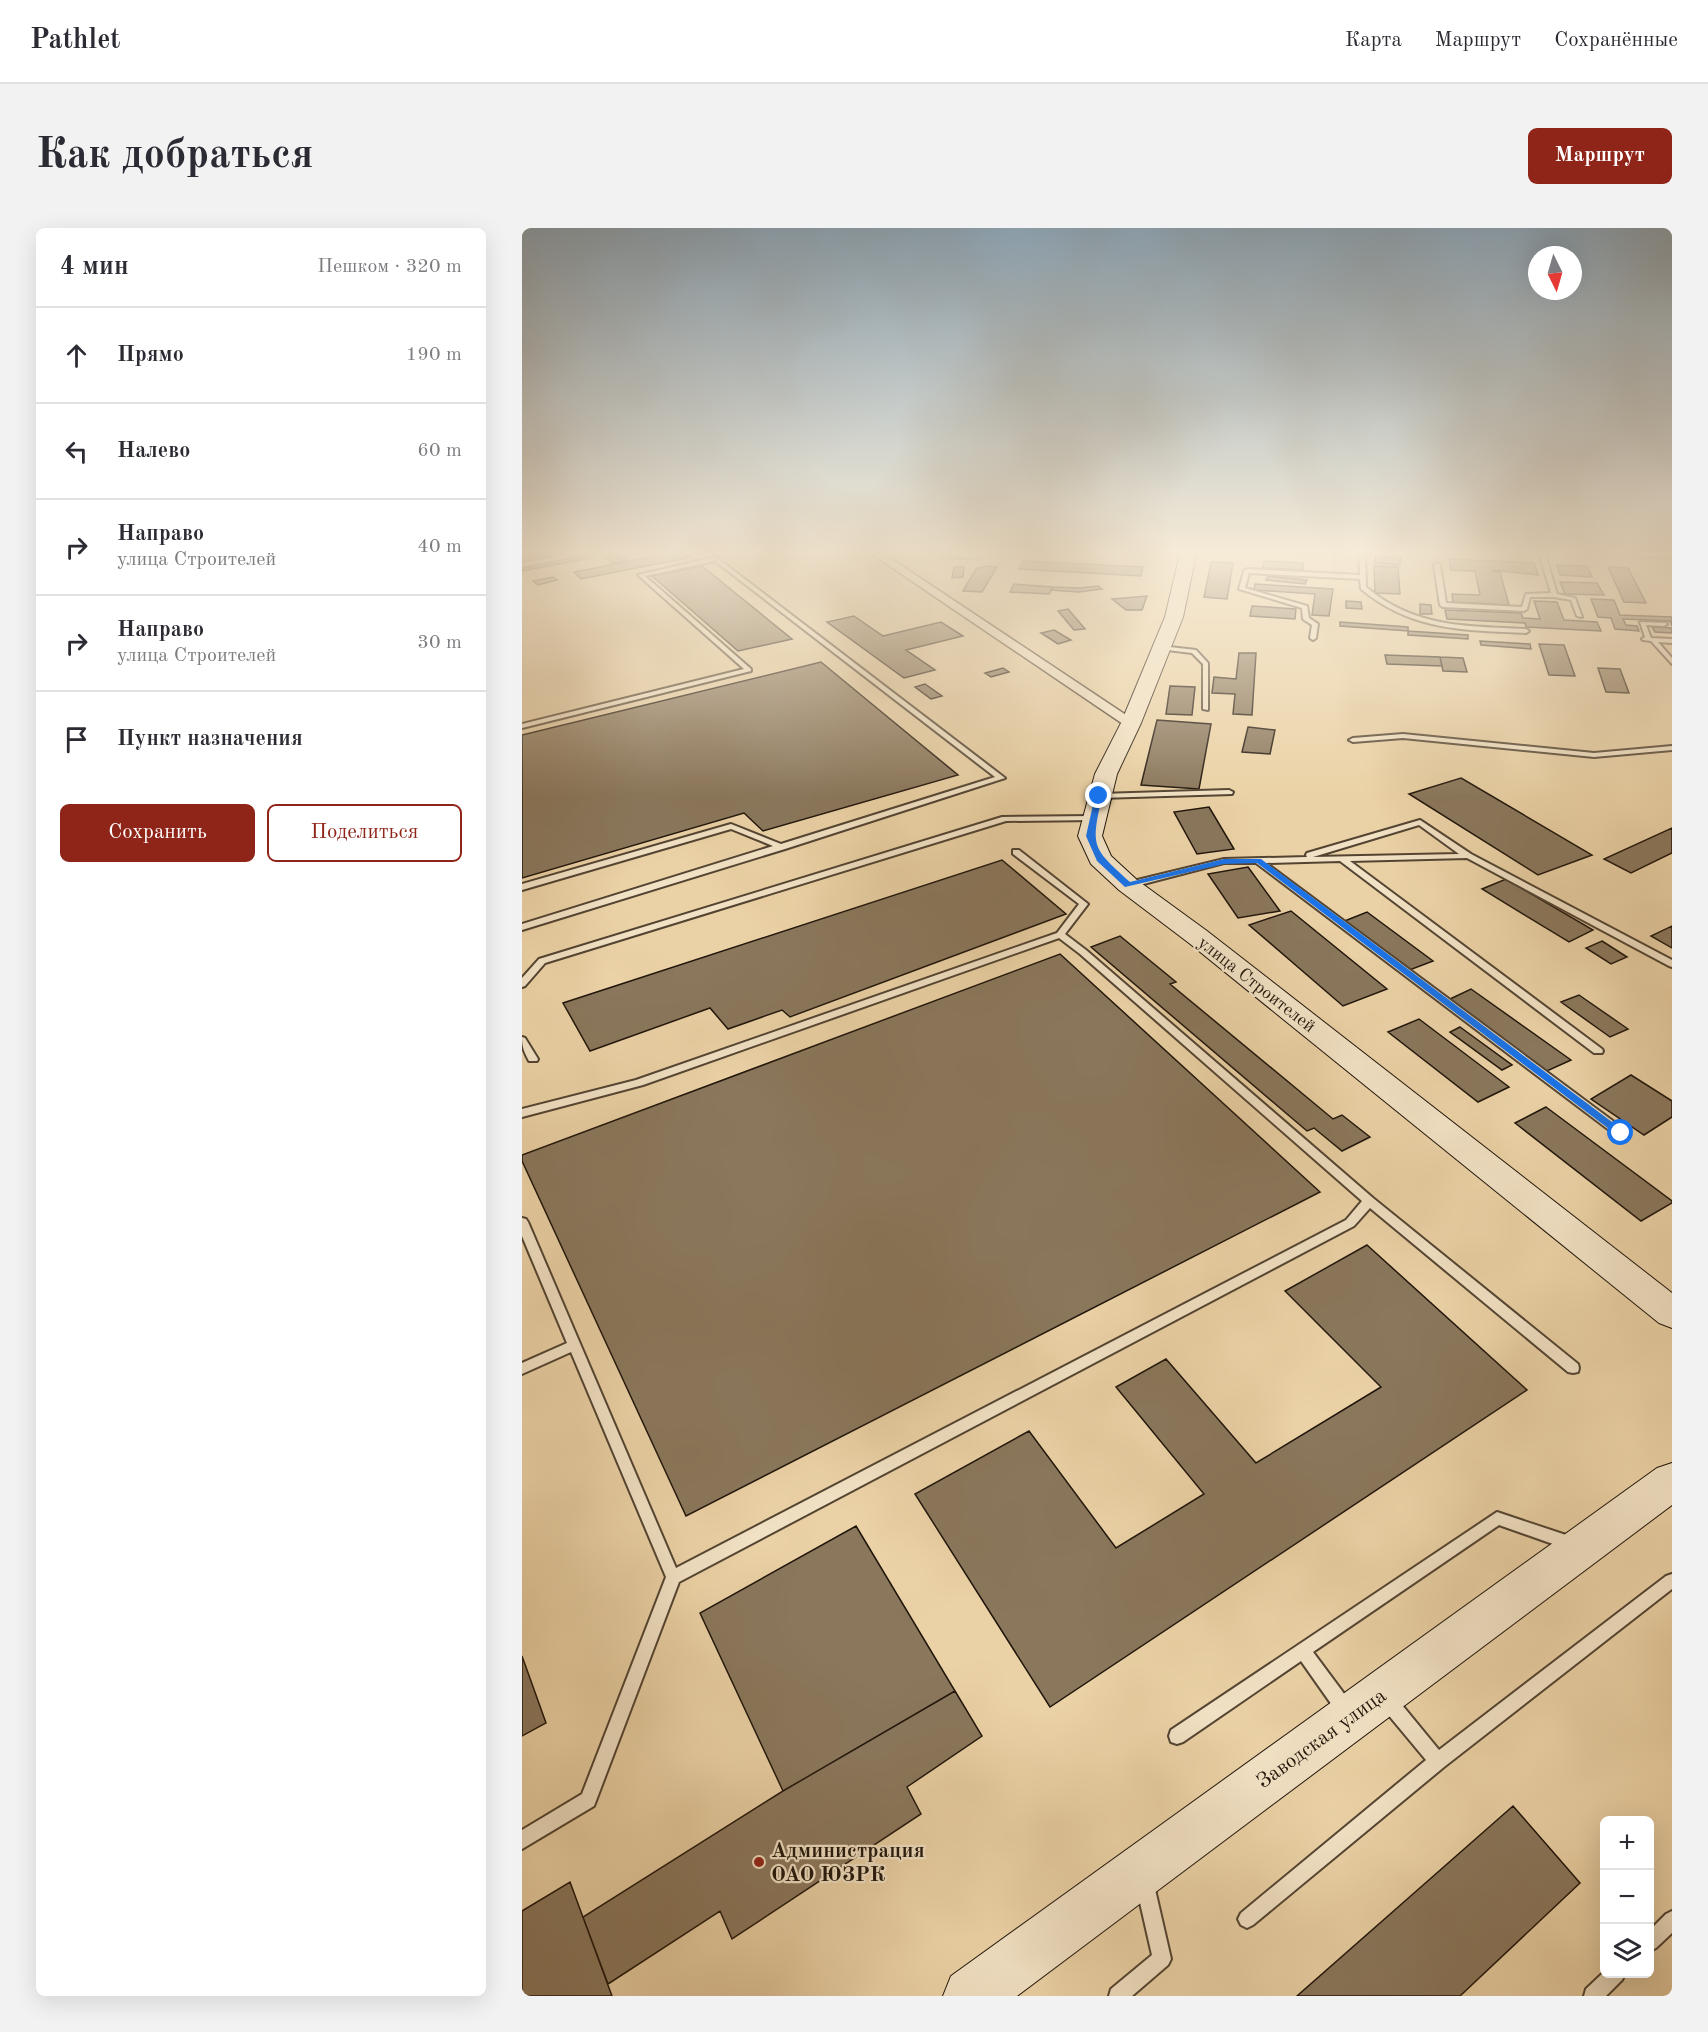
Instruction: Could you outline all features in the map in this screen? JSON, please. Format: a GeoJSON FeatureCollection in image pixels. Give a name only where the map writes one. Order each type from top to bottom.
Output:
{"type":"FeatureCollection","features":[{"type":"Feature","properties":{"kind":"street"},"geometry":{"type":"LineString","coordinates":[[995,633],[1131,723]]}},
{"type":"Feature","properties":{"kind":"street","name":"улица Строителей"},"geometry":{"type":"LineString","coordinates":[[1167,633],[1096,807],[1090,836],[1100,859],[1128,885],[1198,937],[1672,1313]]}},
{"type":"Feature","properties":{"kind":"street","name":"Заводская улица"},"geometry":{"type":"LineString","coordinates":[[971,1996],[1672,1481]]}},
{"type":"Feature","properties":{"kind":"lane"},"geometry":{"type":"LineString","coordinates":[[522,726],[749,670],[706,633]]}},
{"type":"Feature","properties":{"kind":"lane"},"geometry":{"type":"LineString","coordinates":[[522,927],[1001,778],[811,633]]}},
{"type":"Feature","properties":{"kind":"lane"},"geometry":{"type":"LineString","coordinates":[[1313,638],[1314,633]]}},
{"type":"Feature","properties":{"kind":"lane"},"geometry":{"type":"LineString","coordinates":[[1645,633],[1648,640],[1672,663]]}},
{"type":"Feature","properties":{"kind":"lane"},"geometry":{"type":"LineString","coordinates":[[1648,640],[1672,641]]}},
{"type":"Feature","properties":{"kind":"lane"},"geometry":{"type":"LineString","coordinates":[[1161,648],[1194,651],[1206,664],[1206,709]]}},
{"type":"Feature","properties":{"kind":"lane"},"geometry":{"type":"LineString","coordinates":[[1353,740],[1402,736],[1594,755],[1672,748]]}},
{"type":"Feature","properties":{"kind":"lane"},"geometry":{"type":"LineString","coordinates":[[522,984],[542,961],[1005,819],[1228,792]]}},
{"type":"Feature","properties":{"kind":"lane"},"geometry":{"type":"LineString","coordinates":[[1296,860],[1420,822],[1468,856],[1672,964]]}},
{"type":"Feature","properties":{"kind":"lane"},"geometry":{"type":"LineString","coordinates":[[522,887],[731,826],[782,847]]}},
{"type":"Feature","properties":{"kind":"lane"},"geometry":{"type":"LineString","coordinates":[[522,1113],[639,1083],[1060,934],[1084,903],[1016,852]]}},
{"type":"Feature","properties":{"kind":"lane"},"geometry":{"type":"LineString","coordinates":[[1128,885],[1224,861],[1468,856]]}},
{"type":"Feature","properties":{"kind":"lane"},"geometry":{"type":"LineString","coordinates":[[1342,859],[1599,1051]]}},
{"type":"Feature","properties":{"kind":"lane"},"geometry":{"type":"LineString","coordinates":[[1259,861],[1621,1133]]}},
{"type":"Feature","properties":{"kind":"lane"},"geometry":{"type":"LineString","coordinates":[[1060,934],[1369,1201],[1573,1368]]}},
{"type":"Feature","properties":{"kind":"lane"},"geometry":{"type":"LineString","coordinates":[[522,1040],[533,1059]]}},
{"type":"Feature","properties":{"kind":"lane"},"geometry":{"type":"LineString","coordinates":[[522,1840],[588,1800],[673,1577],[1350,1223],[1369,1201]]}},
{"type":"Feature","properties":{"kind":"lane"},"geometry":{"type":"LineString","coordinates":[[524,1230],[673,1577]]}},
{"type":"Feature","properties":{"kind":"lane"},"geometry":{"type":"LineString","coordinates":[[522,1369],[575,1345]]}},
{"type":"Feature","properties":{"kind":"lane"},"geometry":{"type":"LineString","coordinates":[[1177,1736],[1497,1518],[1582,1547]]}},
{"type":"Feature","properties":{"kind":"lane"},"geometry":{"type":"LineString","coordinates":[[1247,1918],[1438,1761],[1671,1581]]}},
{"type":"Feature","properties":{"kind":"lane"},"geometry":{"type":"LineString","coordinates":[[1303,1651],[1366,1705],[1438,1761]]}},
{"type":"Feature","properties":{"kind":"lane"},"geometry":{"type":"LineString","coordinates":[[1118,1996],[1162,1959],[1141,1870]]}},
{"type":"Feature","properties":{"kind":"lane"},"geometry":{"type":"LineString","coordinates":[[1654,1938],[1672,1920]]}},
{"type":"Feature","properties":{"kind":"lane"},"geometry":{"type":"LineString","coordinates":[[1593,1996],[1612,1978]]}},
{"type":"Feature","properties":{"kind":"building"},"geometry":{"type":"Polygon","coordinates":[[[717,633],[784,633],[792,639],[738,651],[717,633]]]}},
{"type":"Feature","properties":{"kind":"building"},"geometry":{"type":"Polygon","coordinates":[[[841,633],[878,633],[883,636],[897,633],[958,633],[963,636],[906,650],[935,670],[904,678],[841,633]]]}},
{"type":"Feature","properties":{"kind":"building"},"geometry":{"type":"Polygon","coordinates":[[[1041,633],[1058,633],[1071,640],[1058,644],[1041,633]]]}},
{"type":"Feature","properties":{"kind":"building"},"geometry":{"type":"Polygon","coordinates":[[[1408,633],[1431,633],[1468,635],[1468,639],[1408,635],[1408,633]]]}},
{"type":"Feature","properties":{"kind":"building"},"geometry":{"type":"Polygon","coordinates":[[[1480,641],[1530,644],[1531,649],[1481,645],[1480,641]]]}},
{"type":"Feature","properties":{"kind":"building"},"geometry":{"type":"Polygon","coordinates":[[[1539,644],[1564,645],[1575,676],[1549,675],[1539,644]]]}},
{"type":"Feature","properties":{"kind":"building"},"geometry":{"type":"Polygon","coordinates":[[[1239,653],[1256,653],[1252,715],[1233,714],[1235,694],[1212,693],[1214,677],[1236,679],[1239,653]]]}},
{"type":"Feature","properties":{"kind":"building"},"geometry":{"type":"Polygon","coordinates":[[[1385,655],[1440,657],[1442,666],[1387,664],[1385,655]]]}},
{"type":"Feature","properties":{"kind":"building"},"geometry":{"type":"Polygon","coordinates":[[[1440,657],[1463,658],[1467,672],[1443,671],[1440,657]]]}},
{"type":"Feature","properties":{"kind":"building"},"geometry":{"type":"Polygon","coordinates":[[[821,662],[958,775],[763,831],[744,813],[522,878],[522,735],[821,662]]]}},
{"type":"Feature","properties":{"kind":"building"},"geometry":{"type":"Polygon","coordinates":[[[1003,668],[1009,672],[991,677],[985,673],[1003,668]]]}},
{"type":"Feature","properties":{"kind":"building"},"geometry":{"type":"Polygon","coordinates":[[[1598,668],[1620,669],[1629,693],[1606,692],[1598,668]]]}},
{"type":"Feature","properties":{"kind":"building"},"geometry":{"type":"Polygon","coordinates":[[[925,684],[942,696],[931,699],[915,687],[925,684]]]}},
{"type":"Feature","properties":{"kind":"building"},"geometry":{"type":"Polygon","coordinates":[[[1170,686],[1195,687],[1192,715],[1166,714],[1170,686]]]}},
{"type":"Feature","properties":{"kind":"building"},"geometry":{"type":"Polygon","coordinates":[[[1157,720],[1211,724],[1199,789],[1141,785],[1157,720]]]}},
{"type":"Feature","properties":{"kind":"building"},"geometry":{"type":"Polygon","coordinates":[[[1248,727],[1275,730],[1270,754],[1242,752],[1248,727]]]}},
{"type":"Feature","properties":{"kind":"building"},"geometry":{"type":"Polygon","coordinates":[[[1461,778],[1592,855],[1538,875],[1409,794],[1461,778]]]}},
{"type":"Feature","properties":{"kind":"building"},"geometry":{"type":"Polygon","coordinates":[[[1209,807],[1234,849],[1197,854],[1174,812],[1209,807]]]}},
{"type":"Feature","properties":{"kind":"building"},"geometry":{"type":"Polygon","coordinates":[[[1672,828],[1672,853],[1631,873],[1604,859],[1672,828]]]}},
{"type":"Feature","properties":{"kind":"building"},"geometry":{"type":"Polygon","coordinates":[[[1002,860],[1066,914],[790,1017],[782,1010],[728,1029],[710,1008],[590,1051],[563,1003],[1002,860]]]}},
{"type":"Feature","properties":{"kind":"building"},"geometry":{"type":"Polygon","coordinates":[[[1248,867],[1280,911],[1238,918],[1208,874],[1248,867]]]}},
{"type":"Feature","properties":{"kind":"building"},"geometry":{"type":"Polygon","coordinates":[[[1506,879],[1593,930],[1569,942],[1482,889],[1506,879]]]}},
{"type":"Feature","properties":{"kind":"building"},"geometry":{"type":"Polygon","coordinates":[[[1291,911],[1387,989],[1343,1006],[1249,925],[1291,911]]]}},
{"type":"Feature","properties":{"kind":"building"},"geometry":{"type":"Polygon","coordinates":[[[1367,912],[1433,961],[1407,971],[1342,922],[1367,912]]]}},
{"type":"Feature","properties":{"kind":"building"},"geometry":{"type":"Polygon","coordinates":[[[1672,926],[1672,948],[1651,936],[1672,926]]]}},
{"type":"Feature","properties":{"kind":"building"},"geometry":{"type":"Polygon","coordinates":[[[1120,936],[1176,982],[1170,984],[1333,1119],[1342,1115],[1370,1137],[1342,1151],[1314,1128],[1307,1131],[1091,947],[1120,936]]]}},
{"type":"Feature","properties":{"kind":"building"},"geometry":{"type":"Polygon","coordinates":[[[1602,941],[1627,957],[1611,964],[1586,948],[1602,941]]]}},
{"type":"Feature","properties":{"kind":"building"},"geometry":{"type":"Polygon","coordinates":[[[1060,954],[1320,1192],[686,1516],[522,1161],[522,1155],[1060,954]]]}},
{"type":"Feature","properties":{"kind":"building"},"geometry":{"type":"Polygon","coordinates":[[[1471,989],[1571,1060],[1547,1071],[1448,1000],[1471,989]]]}},
{"type":"Feature","properties":{"kind":"building"},"geometry":{"type":"Polygon","coordinates":[[[1579,995],[1628,1029],[1610,1037],[1561,1002],[1579,995]]]}},
{"type":"Feature","properties":{"kind":"building"},"geometry":{"type":"Polygon","coordinates":[[[1419,1019],[1509,1087],[1478,1102],[1388,1032],[1419,1019]]]}},
{"type":"Feature","properties":{"kind":"building"},"geometry":{"type":"Polygon","coordinates":[[[1460,1027],[1512,1065],[1502,1070],[1450,1032],[1460,1027]]]}},
{"type":"Feature","properties":{"kind":"building"},"geometry":{"type":"Polygon","coordinates":[[[1631,1075],[1672,1101],[1672,1117],[1644,1135],[1591,1099],[1631,1075]]]}},
{"type":"Feature","properties":{"kind":"building"},"geometry":{"type":"Polygon","coordinates":[[[1546,1107],[1672,1203],[1641,1221],[1515,1123],[1546,1107]]]}},
{"type":"Feature","properties":{"kind":"building"},"geometry":{"type":"Polygon","coordinates":[[[1367,1245],[1527,1390],[1050,1707],[915,1494],[1029,1431],[1116,1548],[1204,1494],[1116,1387],[1166,1359],[1256,1463],[1381,1387],[1285,1291],[1367,1245]]]}},
{"type":"Feature","properties":{"kind":"building"},"geometry":{"type":"Polygon","coordinates":[[[856,1526],[955,1691],[783,1791],[700,1613],[856,1526]]]}},
{"type":"Feature","properties":{"kind":"building"},"geometry":{"type":"Polygon","coordinates":[[[522,1656],[546,1723],[522,1736],[522,1656]]]}},
{"type":"Feature","properties":{"kind":"building","name":"Администрация ОАО ЮЗРК"},"geometry":{"type":"Polygon","coordinates":[[[955,1691],[982,1736],[907,1787],[921,1814],[732,1939],[720,1911],[608,1984],[583,1917],[783,1791],[955,1691]]]}},
{"type":"Feature","properties":{"kind":"building"},"geometry":{"type":"Polygon","coordinates":[[[1513,1806],[1580,1883],[1460,1996],[1297,1996],[1513,1806]]]}},
{"type":"Feature","properties":{"kind":"building"},"geometry":{"type":"Polygon","coordinates":[[[570,1882],[612,1996],[522,1996],[522,1911],[570,1882]]]}},
{"type":"Feature","properties":{"kind":"place","name":"Администрация ОАО ЮЗРК"},"geometry":{"type":"Point","coordinates":[759,1862]}},
{"type":"Feature","properties":{"kind":"route"},"geometry":{"type":"LineString","coordinates":[[1099,796],[1090,836],[1100,859],[1128,885],[1224,861],[1259,861],[1621,1133]]}}]}
